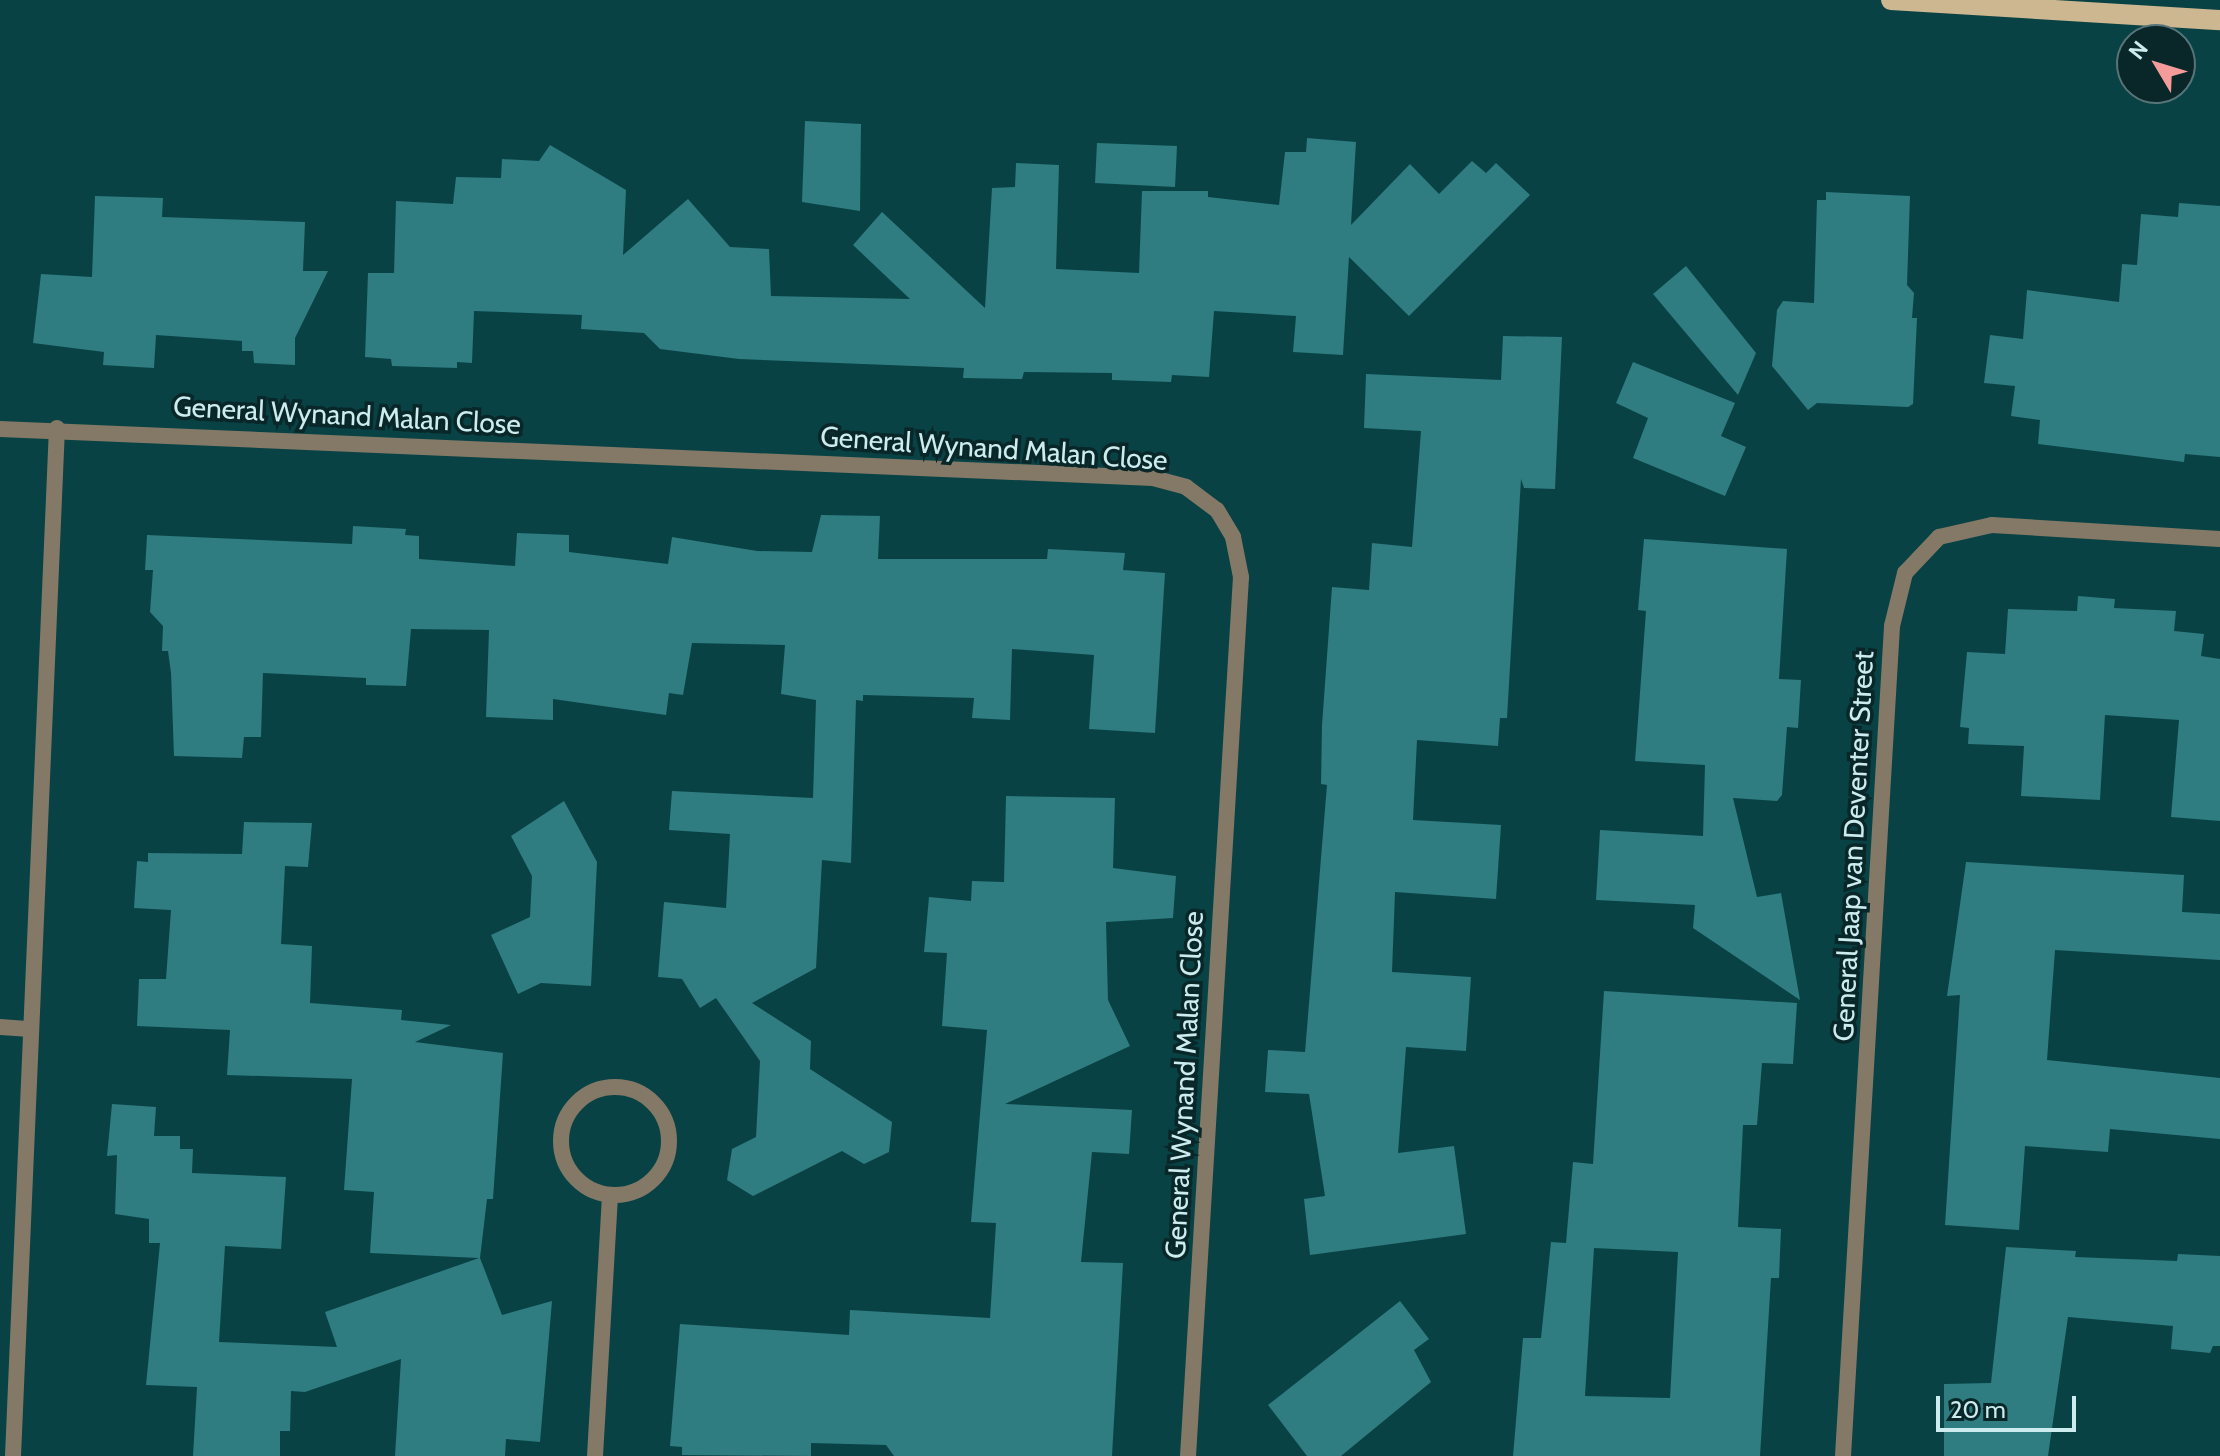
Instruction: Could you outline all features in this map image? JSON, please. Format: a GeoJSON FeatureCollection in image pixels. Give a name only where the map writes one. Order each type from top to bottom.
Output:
{"type":"FeatureCollection","features":[{"type":"Feature","properties":{"kind":"main road"},"geometry":{"type":"LineString","coordinates":[[1891,0],[2220,20]]}},
{"type":"Feature","properties":{"kind":"street","name":"General Wynand Malan Close"},"geometry":{"type":"LineString","coordinates":[[0,429],[57,428],[1153,478],[1186,487],[1217,510],[1233,537],[1241,577],[1188,1456]]}},
{"type":"Feature","properties":{"kind":"street"},"geometry":{"type":"LineString","coordinates":[[13,1456],[27,1029],[57,428]]}},
{"type":"Feature","properties":{"kind":"street","name":"General Jaap van Deventer Street"},"geometry":{"type":"LineString","coordinates":[[1843,1456],[1892,626],[1905,573],[1939,537],[1992,525],[2220,539]]}},
{"type":"Feature","properties":{"kind":"street"},"geometry":{"type":"LineString","coordinates":[[0,1027],[27,1029]]}},
{"type":"Feature","properties":{"kind":"street"},"geometry":{"type":"LineString","coordinates":[[622,1086],[648,1097],[665,1119],[670,1147],[660,1174],[638,1192],[610,1197],[586,1189],[568,1172],[560,1148],[562,1123],[576,1102],[597,1089],[622,1086]]}},
{"type":"Feature","properties":{"kind":"street"},"geometry":{"type":"LineString","coordinates":[[595,1456],[610,1197]]}},
{"type":"Feature","properties":{"kind":"building"},"geometry":{"type":"Polygon","coordinates":[[[805,121],[861,124],[860,211],[802,202],[805,121]]]}},
{"type":"Feature","properties":{"kind":"building"},"geometry":{"type":"Polygon","coordinates":[[[1307,138],[1356,142],[1351,225],[1410,164],[1439,194],[1472,161],[1486,173],[1496,163],[1530,195],[1409,316],[1349,257],[1343,355],[1293,352],[1296,316],[1214,311],[1209,377],[1172,375],[1171,382],[1112,380],[1112,373],[1024,372],[1022,379],[963,378],[964,368],[739,359],[660,349],[644,333],[581,329],[582,315],[474,311],[472,363],[457,362],[457,368],[392,366],[391,359],[365,357],[368,273],[394,273],[396,201],[453,204],[456,177],[501,178],[502,159],[539,161],[550,145],[626,190],[623,255],[688,199],[730,247],[769,249],[771,296],[910,299],[853,245],[882,212],[985,308],[992,188],[1015,187],[1016,163],[1059,165],[1056,269],[1139,273],[1142,191],[1208,191],[1208,197],[1279,205],[1285,152],[1306,152],[1307,138]]]}},
{"type":"Feature","properties":{"kind":"building"},"geometry":{"type":"Polygon","coordinates":[[[1097,143],[1177,146],[1175,187],[1095,183],[1097,143]]]}},
{"type":"Feature","properties":{"kind":"building"},"geometry":{"type":"Polygon","coordinates":[[[1826,192],[1910,196],[1907,285],[1914,293],[1912,318],[1917,318],[1913,404],[1908,407],[1817,403],[1808,410],[1772,366],[1777,310],[1783,301],[1814,303],[1817,200],[1826,200],[1826,192]]]}},
{"type":"Feature","properties":{"kind":"building"},"geometry":{"type":"Polygon","coordinates":[[[95,196],[163,198],[162,217],[305,222],[303,271],[328,271],[295,338],[295,365],[254,363],[253,351],[242,351],[242,341],[156,335],[154,368],[103,365],[104,352],[33,343],[41,274],[92,277],[95,196]]]}},
{"type":"Feature","properties":{"kind":"building"},"geometry":{"type":"Polygon","coordinates":[[[2179,203],[2220,206],[2220,457],[2185,454],[2184,462],[2038,444],[2040,420],[2011,416],[2015,386],[1984,383],[1990,335],[2023,339],[2027,290],[2119,302],[2122,264],[2137,265],[2141,214],[2178,217],[2179,203]]]}},
{"type":"Feature","properties":{"kind":"building"},"geometry":{"type":"Polygon","coordinates":[[[1686,266],[1756,353],[1738,395],[1653,294],[1686,266]]]}},
{"type":"Feature","properties":{"kind":"building"},"geometry":{"type":"Polygon","coordinates":[[[1503,336],[1562,337],[1555,489],[1524,488],[1521,479],[1507,718],[1500,718],[1498,746],[1417,740],[1413,820],[1501,825],[1496,899],[1395,892],[1392,972],[1471,977],[1466,1051],[1406,1047],[1398,1153],[1454,1146],[1466,1234],[1310,1255],[1304,1199],[1325,1196],[1309,1094],[1265,1092],[1268,1050],[1305,1052],[1327,785],[1321,784],[1322,725],[1332,587],[1369,590],[1372,543],[1412,547],[1421,431],[1364,428],[1366,374],[1501,380],[1503,336]]]}},
{"type":"Feature","properties":{"kind":"building"},"geometry":{"type":"Polygon","coordinates":[[[1633,362],[1735,403],[1721,436],[1746,447],[1725,496],[1633,458],[1648,418],[1616,403],[1633,362]]]}},
{"type":"Feature","properties":{"kind":"building"},"geometry":{"type":"Polygon","coordinates":[[[821,515],[880,516],[878,559],[1047,559],[1048,549],[1125,553],[1123,570],[1165,573],[1155,733],[1089,729],[1094,655],[1012,649],[1010,720],[972,718],[974,698],[863,695],[863,701],[856,700],[851,863],[822,860],[816,968],[752,1003],[811,1041],[810,1069],[892,1122],[889,1152],[864,1164],[842,1151],[753,1196],[727,1180],[732,1149],[756,1137],[760,1061],[716,998],[700,1008],[682,979],[658,977],[664,902],[726,908],[730,834],[669,830],[672,791],[813,798],[816,700],[781,694],[785,645],[692,643],[683,695],[669,693],[666,715],[553,699],[553,720],[486,717],[489,630],[411,629],[406,686],[366,685],[366,678],[263,673],[261,737],[244,737],[242,758],[174,756],[171,673],[168,651],[162,651],[163,626],[150,612],[153,570],[145,570],[147,535],[352,544],[353,526],[406,529],[405,535],[419,536],[419,559],[515,566],[517,533],[569,535],[569,552],[668,564],[672,537],[757,551],[812,552],[821,515]]]}},
{"type":"Feature","properties":{"kind":"building"},"geometry":{"type":"Polygon","coordinates":[[[1644,539],[1787,549],[1779,679],[1801,680],[1798,728],[1787,727],[1782,795],[1777,801],[1733,798],[1757,897],[1781,893],[1800,1000],[1693,928],[1695,905],[1596,900],[1600,830],[1703,836],[1705,765],[1635,761],[1646,611],[1638,610],[1644,539]]]}},
{"type":"Feature","properties":{"kind":"building"},"geometry":{"type":"Polygon","coordinates":[[[2078,596],[2115,599],[2114,608],[2176,611],[2174,631],[2204,634],[2201,656],[2220,659],[2220,821],[2171,817],[2179,720],[2105,715],[2100,800],[2021,796],[2024,746],[1968,744],[1969,728],[1960,727],[1967,652],[2005,654],[2008,609],[2077,611],[2078,596]]]}},
{"type":"Feature","properties":{"kind":"building"},"geometry":{"type":"Polygon","coordinates":[[[1006,796],[1115,798],[1113,868],[1176,876],[1173,918],[1106,922],[1108,1000],[1130,1046],[1005,1104],[1132,1110],[1129,1154],[1092,1152],[1081,1262],[1123,1263],[1112,1456],[894,1456],[886,1445],[811,1443],[811,1456],[682,1455],[682,1447],[670,1446],[680,1324],[849,1335],[850,1310],[990,1318],[996,1223],[971,1222],[987,1030],[942,1026],[947,953],[924,952],[929,897],[971,901],[972,881],[1004,882],[1006,796]]]}},
{"type":"Feature","properties":{"kind":"building"},"geometry":{"type":"Polygon","coordinates":[[[564,801],[597,862],[591,986],[541,983],[518,994],[491,935],[530,917],[532,876],[511,836],[564,801]]]}},
{"type":"Feature","properties":{"kind":"building"},"geometry":{"type":"Polygon","coordinates":[[[244,822],[312,823],[308,867],[285,866],[281,944],[312,946],[310,1003],[402,1010],[401,1020],[451,1025],[415,1042],[503,1053],[493,1199],[487,1199],[480,1258],[502,1315],[552,1301],[540,1442],[506,1439],[505,1456],[395,1456],[401,1359],[305,1392],[291,1391],[290,1431],[280,1431],[280,1456],[193,1456],[197,1387],[146,1385],[160,1243],[149,1243],[149,1219],[115,1214],[117,1155],[107,1156],[112,1104],[156,1107],[154,1136],[180,1136],[180,1149],[193,1149],[192,1173],[286,1177],[281,1249],[225,1246],[219,1342],[337,1347],[325,1312],[479,1258],[370,1253],[374,1192],[344,1190],[352,1079],[227,1075],[230,1030],[137,1026],[139,979],[166,979],[171,910],[134,908],[137,861],[148,862],[148,853],[242,854],[244,822]]]}},
{"type":"Feature","properties":{"kind":"building"},"geometry":{"type":"Polygon","coordinates":[[[1966,862],[2184,875],[2182,912],[2220,914],[2220,960],[2055,950],[2047,1060],[2220,1078],[2220,1139],[2110,1129],[2108,1152],[2025,1146],[2019,1230],[1945,1225],[1960,995],[1947,996],[1966,862]]]}},
{"type":"Feature","properties":{"kind":"building"},"geometry":{"type":"Polygon","coordinates":[[[1604,991],[1797,1003],[1793,1064],[1762,1063],[1757,1125],[1743,1125],[1738,1227],[1781,1229],[1779,1278],[1771,1278],[1760,1456],[1513,1456],[1523,1338],[1541,1338],[1551,1242],[1566,1243],[1573,1162],[1593,1164],[1604,991]],[[1594,1248],[1585,1396],[1670,1398],[1678,1252],[1594,1248]]]}},
{"type":"Feature","properties":{"kind":"building"},"geometry":{"type":"Polygon","coordinates":[[[2006,1247],[2076,1251],[2075,1257],[2177,1261],[2178,1254],[2220,1256],[2220,1346],[2213,1346],[2210,1353],[2171,1349],[2173,1326],[2068,1317],[2048,1456],[1944,1456],[1944,1384],[1991,1383],[2006,1247]]]}},
{"type":"Feature","properties":{"kind":"building"},"geometry":{"type":"Polygon","coordinates":[[[1400,1301],[1429,1339],[1414,1350],[1431,1382],[1341,1456],[1307,1456],[1268,1405],[1400,1301]]]}}]}
